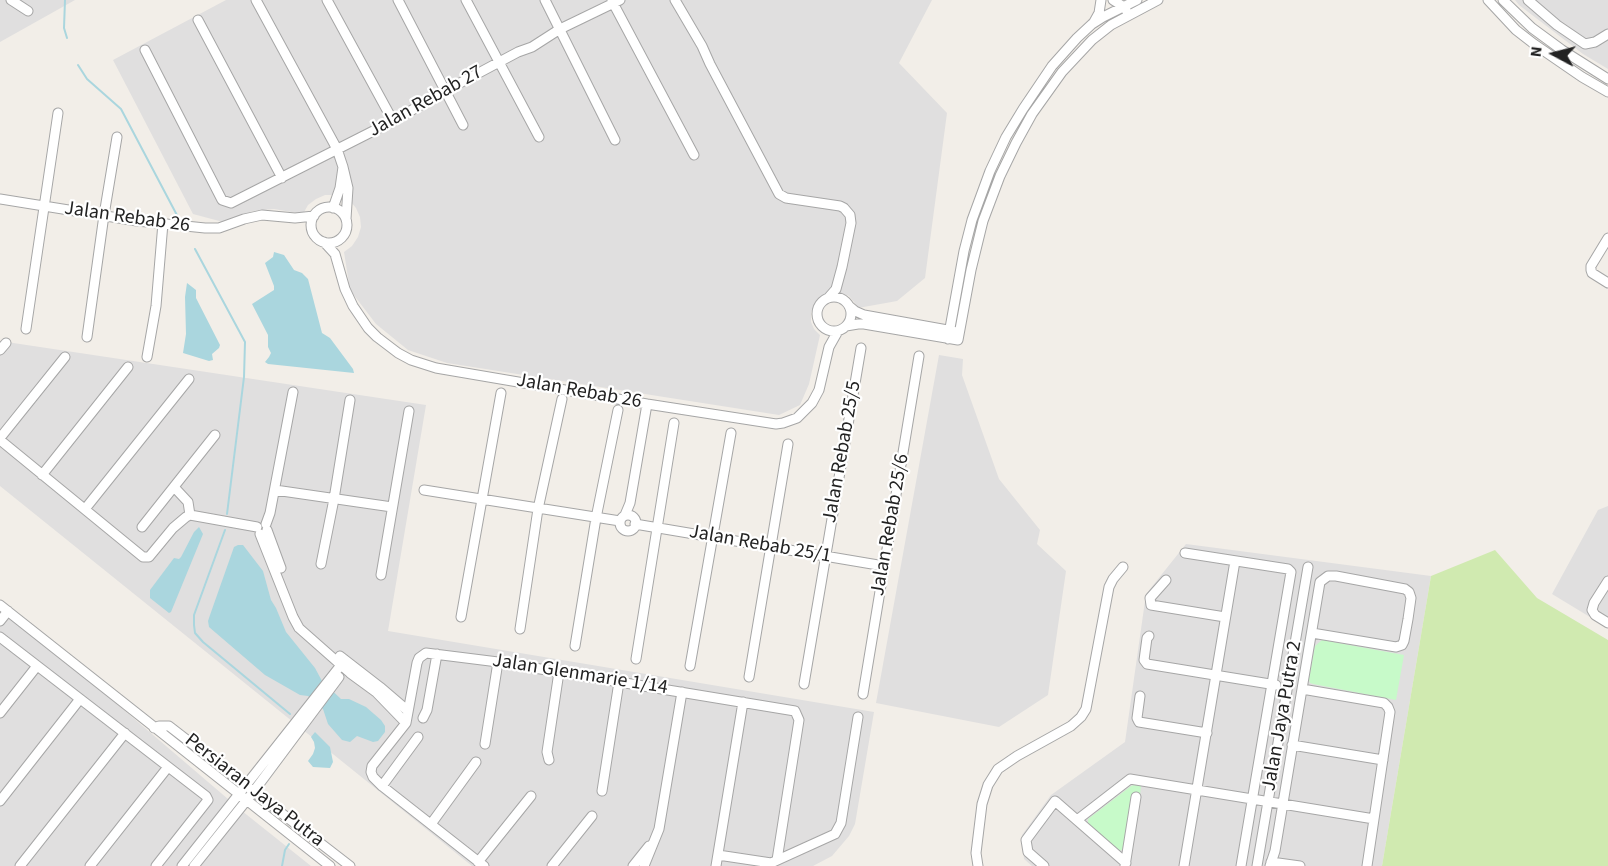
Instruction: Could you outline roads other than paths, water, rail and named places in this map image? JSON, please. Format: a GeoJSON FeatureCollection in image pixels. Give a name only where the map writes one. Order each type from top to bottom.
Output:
{"type":"FeatureCollection","features":[{"type":"Feature","properties":{"kind":"street"},"geometry":{"type":"LineString","coordinates":[[11,0],[28,11]]}},
{"type":"Feature","properties":{"kind":"street"},"geometry":{"type":"LineString","coordinates":[[256,0],[337,149],[343,167],[348,188],[346,230],[340,239],[338,253],[340,270]]}},
{"type":"Feature","properties":{"kind":"street"},"geometry":{"type":"LineString","coordinates":[[327,0],[393,122]]}},
{"type":"Feature","properties":{"kind":"street"},"geometry":{"type":"LineString","coordinates":[[398,0],[463,125]]}},
{"type":"Feature","properties":{"kind":"street"},"geometry":{"type":"LineString","coordinates":[[466,0],[539,137]]}},
{"type":"Feature","properties":{"kind":"street"},"geometry":{"type":"LineString","coordinates":[[545,0],[615,140]]}},
{"type":"Feature","properties":{"kind":"street"},"geometry":{"type":"LineString","coordinates":[[675,0],[702,46],[778,194],[786,198],[840,206],[850,215],[851,223],[836,289],[820,304],[817,311],[819,323],[831,331],[864,324],[954,335]]}},
{"type":"Feature","properties":{"kind":"street"},"geometry":{"type":"LineString","coordinates":[[954,335],[954,306],[964,251],[972,220],[990,171],[1023,109],[1052,66],[1092,24],[1099,13],[1101,0]]}},
{"type":"Feature","properties":{"kind":"street"},"geometry":{"type":"LineString","coordinates":[[1113,0],[1126,11]]}},
{"type":"Feature","properties":{"kind":"street"},"geometry":{"type":"LineString","coordinates":[[954,335],[983,221],[1000,176],[1016,143],[1032,114],[1062,72],[1100,33],[1137,0]]}},
{"type":"Feature","properties":{"kind":"street"},"geometry":{"type":"LineString","coordinates":[[1092,24],[1158,0]]}},
{"type":"Feature","properties":{"kind":"street"},"geometry":{"type":"LineString","coordinates":[[1488,0],[1516,30],[1534,44],[1608,92]]}},
{"type":"Feature","properties":{"kind":"street"},"geometry":{"type":"LineString","coordinates":[[1503,0],[1532,28],[1608,79]]}},
{"type":"Feature","properties":{"kind":"street"},"geometry":{"type":"LineString","coordinates":[[615,1],[694,155]]}},
{"type":"Feature","properties":{"kind":"street","name":"Jalan Rebab 27"},"geometry":{"type":"LineString","coordinates":[[145,50],[222,200],[231,203],[393,122],[445,91],[615,1]]}},
{"type":"Feature","properties":{"kind":"street"},"geometry":{"type":"LineString","coordinates":[[1534,2],[1557,25],[1585,44],[1595,42],[1608,34]]}},
{"type":"Feature","properties":{"kind":"street"},"geometry":{"type":"LineString","coordinates":[[198,20],[282,178]]}},
{"type":"Feature","properties":{"kind":"street"},"geometry":{"type":"LineString","coordinates":[[26,329],[58,113]]}},
{"type":"Feature","properties":{"kind":"street"},"geometry":{"type":"LineString","coordinates":[[87,337],[117,137]]}},
{"type":"Feature","properties":{"kind":"street"},"geometry":{"type":"LineString","coordinates":[[333,208],[340,188],[343,167]]}},
{"type":"Feature","properties":{"kind":"street","name":"Jalan Rebab 26"},"geometry":{"type":"LineString","coordinates":[[0,199],[163,224],[213,229],[262,215],[288,218],[314,216]]}},
{"type":"Feature","properties":{"kind":"street"},"geometry":{"type":"LineString","coordinates":[[340,270],[335,254],[317,238],[312,222],[314,216],[322,209],[333,208],[342,213],[346,219]]}},
{"type":"Feature","properties":{"kind":"street"},"geometry":{"type":"LineString","coordinates":[[288,218],[302,223],[313,231]]}},
{"type":"Feature","properties":{"kind":"street"},"geometry":{"type":"LineString","coordinates":[[147,357],[156,306],[163,224]]}},
{"type":"Feature","properties":{"kind":"street"},"geometry":{"type":"LineString","coordinates":[[1608,238],[1591,266],[1592,273],[1608,283]]}},
{"type":"Feature","properties":{"kind":"street"},"geometry":{"type":"LineString","coordinates":[[324,242],[331,243],[340,239]]}},
{"type":"Feature","properties":{"kind":"street"},"geometry":{"type":"LineString","coordinates":[[842,267],[841,289],[851,315],[842,328]]}},
{"type":"Feature","properties":{"kind":"street","name":"Jalan Rebab 26"},"geometry":{"type":"LineString","coordinates":[[340,270],[352,306],[360,318],[382,342],[411,360],[436,368],[767,423],[783,423],[797,418],[812,403],[819,390],[831,342],[842,328]]}},
{"type":"Feature","properties":{"kind":"street"},"geometry":{"type":"LineString","coordinates":[[829,297],[837,297],[864,315],[932,327],[954,335]]}},
{"type":"Feature","properties":{"kind":"street"},"geometry":{"type":"LineString","coordinates":[[932,327],[944,322],[954,306]]}},
{"type":"Feature","properties":{"kind":"street","name":"Jalan Rebab 26"},"geometry":{"type":"LineString","coordinates":[[824,328],[826,358]]}},
{"type":"Feature","properties":{"kind":"street","name":"Jalan Rebab 25/5"},"geometry":{"type":"LineString","coordinates":[[804,684],[861,348]]}},
{"type":"Feature","properties":{"kind":"street","name":"Jalan Rebab 25/6"},"geometry":{"type":"LineString","coordinates":[[863,694],[919,356]]}},
{"type":"Feature","properties":{"kind":"street"},"geometry":{"type":"LineString","coordinates":[[65,357],[0,439],[140,555],[149,556],[173,528],[190,515],[262,529]]}},
{"type":"Feature","properties":{"kind":"street"},"geometry":{"type":"LineString","coordinates":[[42,475],[128,367]]}},
{"type":"Feature","properties":{"kind":"street"},"geometry":{"type":"LineString","coordinates":[[85,509],[189,379]]}},
{"type":"Feature","properties":{"kind":"street"},"geometry":{"type":"LineString","coordinates":[[293,392],[270,513],[262,529],[299,628],[378,690],[406,723]]}},
{"type":"Feature","properties":{"kind":"street"},"geometry":{"type":"LineString","coordinates":[[460,617],[501,393]]}},
{"type":"Feature","properties":{"kind":"street"},"geometry":{"type":"LineString","coordinates":[[520,629],[538,508],[562,399]]}},
{"type":"Feature","properties":{"kind":"street"},"geometry":{"type":"LineString","coordinates":[[321,564],[350,400]]}},
{"type":"Feature","properties":{"kind":"street"},"geometry":{"type":"LineString","coordinates":[[628,519],[647,404]]}},
{"type":"Feature","properties":{"kind":"street"},"geometry":{"type":"LineString","coordinates":[[575,646],[596,518],[618,410]]}},
{"type":"Feature","properties":{"kind":"street"},"geometry":{"type":"LineString","coordinates":[[381,575],[409,411]]}},
{"type":"Feature","properties":{"kind":"street"},"geometry":{"type":"LineString","coordinates":[[636,659],[674,423]]}},
{"type":"Feature","properties":{"kind":"street"},"geometry":{"type":"LineString","coordinates":[[690,666],[731,433]]}},
{"type":"Feature","properties":{"kind":"street"},"geometry":{"type":"LineString","coordinates":[[142,527],[215,435]]}},
{"type":"Feature","properties":{"kind":"street"},"geometry":{"type":"LineString","coordinates":[[748,677],[788,444]]}},
{"type":"Feature","properties":{"kind":"street"},"geometry":{"type":"LineString","coordinates":[[174,487],[188,502],[190,515]]}},
{"type":"Feature","properties":{"kind":"street"},"geometry":{"type":"LineString","coordinates":[[275,490],[392,507]]}},
{"type":"Feature","properties":{"kind":"street","name":"Jalan Rebab 25/1"},"geometry":{"type":"LineString","coordinates":[[424,490],[596,518],[628,519],[656,527],[884,566]]}},
{"type":"Feature","properties":{"kind":"street"},"geometry":{"type":"LineString","coordinates":[[1185,553],[1288,569],[1292,576],[1242,866]]}},
{"type":"Feature","properties":{"kind":"street"},"geometry":{"type":"LineString","coordinates":[[1184,866],[1235,561]]}},
{"type":"Feature","properties":{"kind":"street"},"geometry":{"type":"LineString","coordinates":[[978,866],[976,853],[982,804],[993,777],[999,769],[1017,756],[1071,726],[1086,709],[1108,587],[1122,567]]}},
{"type":"Feature","properties":{"kind":"street","name":"Jalan Jaya Putra 2"},"geometry":{"type":"LineString","coordinates":[[1257,866],[1308,567]]}},
{"type":"Feature","properties":{"kind":"street"},"geometry":{"type":"LineString","coordinates":[[1300,866],[1271,864],[1320,582],[1328,576],[1336,576],[1405,589],[1409,592],[1411,598],[1402,645],[1396,647],[1312,633]]}},
{"type":"Feature","properties":{"kind":"street"},"geometry":{"type":"LineString","coordinates":[[1166,580],[1150,598],[1151,604],[1225,617]]}},
{"type":"Feature","properties":{"kind":"street"},"geometry":{"type":"LineString","coordinates":[[1608,581],[1592,610],[1595,615],[1608,622]]}},
{"type":"Feature","properties":{"kind":"street"},"geometry":{"type":"LineString","coordinates":[[0,621],[4,608]]}},
{"type":"Feature","properties":{"kind":"street","name":"Persiaran Jaya Putra"},"geometry":{"type":"LineString","coordinates":[[4,608],[330,866]]}},
{"type":"Feature","properties":{"kind":"street"},"geometry":{"type":"LineString","coordinates":[[1149,636],[1144,660],[1147,664],[1288,687]]}},
{"type":"Feature","properties":{"kind":"street"},"geometry":{"type":"LineString","coordinates":[[0,637],[206,796],[208,800],[156,866]]}},
{"type":"Feature","properties":{"kind":"street"},"geometry":{"type":"LineString","coordinates":[[423,718],[427,710],[437,654],[426,653],[419,658],[406,723],[372,766],[371,772],[382,786],[481,864],[531,796]]}},
{"type":"Feature","properties":{"kind":"street","name":"Jalan Glenmarie 1/14"},"geometry":{"type":"LineString","coordinates":[[437,654],[795,711],[799,720],[777,860]]}},
{"type":"Feature","properties":{"kind":"street"},"geometry":{"type":"LineString","coordinates":[[485,744],[498,662]]}},
{"type":"Feature","properties":{"kind":"street"},"geometry":{"type":"LineString","coordinates":[[194,866],[243,797],[345,664]]}},
{"type":"Feature","properties":{"kind":"street"},"geometry":{"type":"LineString","coordinates":[[0,713],[37,666]]}},
{"type":"Feature","properties":{"kind":"street"},"geometry":{"type":"LineString","coordinates":[[549,760],[547,752],[560,672]]}},
{"type":"Feature","properties":{"kind":"street"},"geometry":{"type":"LineString","coordinates":[[602,791],[619,682]]}},
{"type":"Feature","properties":{"kind":"street"},"geometry":{"type":"LineString","coordinates":[[1302,688],[1384,703],[1390,712],[1367,866]]}},
{"type":"Feature","properties":{"kind":"street"},"geometry":{"type":"LineString","coordinates":[[378,690],[399,700],[411,697]]}},
{"type":"Feature","properties":{"kind":"street"},"geometry":{"type":"LineString","coordinates":[[644,866],[659,829],[682,692]]}},
{"type":"Feature","properties":{"kind":"street"},"geometry":{"type":"LineString","coordinates":[[1140,696],[1137,718],[1140,722],[1207,733]]}},
{"type":"Feature","properties":{"kind":"street"},"geometry":{"type":"LineString","coordinates":[[394,698],[408,711]]}},
{"type":"Feature","properties":{"kind":"street"},"geometry":{"type":"LineString","coordinates":[[0,801],[80,699]]}},
{"type":"Feature","properties":{"kind":"street"},"geometry":{"type":"LineString","coordinates":[[716,866],[743,702]]}},
{"type":"Feature","properties":{"kind":"street"},"geometry":{"type":"LineString","coordinates":[[718,855],[771,863],[835,834],[841,824],[858,717]]}},
{"type":"Feature","properties":{"kind":"street","name":"Persiaran Jaya Putra"},"geometry":{"type":"LineString","coordinates":[[154,728],[169,726],[350,866]]}},
{"type":"Feature","properties":{"kind":"street"},"geometry":{"type":"LineString","coordinates":[[20,866],[125,734]]}},
{"type":"Feature","properties":{"kind":"street"},"geometry":{"type":"LineString","coordinates":[[382,786],[418,737]]}},
{"type":"Feature","properties":{"kind":"street"},"geometry":{"type":"LineString","coordinates":[[1292,745],[1383,760]]}},
{"type":"Feature","properties":{"kind":"street"},"geometry":{"type":"LineString","coordinates":[[431,824],[476,762]]}},
{"type":"Feature","properties":{"kind":"street"},"geometry":{"type":"LineString","coordinates":[[90,866],[168,767]]}},
{"type":"Feature","properties":{"kind":"street"},"geometry":{"type":"LineString","coordinates":[[226,770],[242,774],[261,773]]}},
{"type":"Feature","properties":{"kind":"street"},"geometry":{"type":"LineString","coordinates":[[261,773],[272,805]]}},
{"type":"Feature","properties":{"kind":"street"},"geometry":{"type":"LineString","coordinates":[[1077,820],[1130,779],[1374,819]]}},
{"type":"Feature","properties":{"kind":"street"},"geometry":{"type":"LineString","coordinates":[[182,866],[243,797]]}},
{"type":"Feature","properties":{"kind":"street"},"geometry":{"type":"LineString","coordinates":[[1126,865],[1136,797]]}},
{"type":"Feature","properties":{"kind":"street"},"geometry":{"type":"LineString","coordinates":[[1044,866],[1028,852],[1026,840],[1055,801],[1126,865]]}},
{"type":"Feature","properties":{"kind":"street"},"geometry":{"type":"LineString","coordinates":[[552,866],[592,816]]}},
{"type":"Feature","properties":{"kind":"street"},"geometry":{"type":"LineString","coordinates":[[633,866],[657,838]]}},
{"type":"Feature","properties":{"kind":"water"},"geometry":{"type":"Polygon","coordinates":[[[274,252],[284,255],[294,270],[302,273],[308,279],[322,333],[330,338],[354,373],[265,362],[271,353],[268,347],[268,335],[252,304],[274,290],[265,263],[273,257],[274,252]]]}},
{"type":"Feature","properties":{"kind":"water"},"geometry":{"type":"Polygon","coordinates":[[[187,283],[196,290],[196,298],[220,345],[212,354],[213,360],[209,361],[183,353],[186,334],[187,283]]]}},
{"type":"Feature","properties":{"kind":"water"},"geometry":{"type":"Polygon","coordinates":[[[199,527],[203,534],[169,613],[150,598],[150,590],[174,558],[181,557],[199,527]]]}},
{"type":"Feature","properties":{"kind":"water"},"geometry":{"type":"Polygon","coordinates":[[[243,545],[263,571],[271,600],[286,632],[315,668],[322,681],[341,699],[349,699],[366,707],[381,720],[385,726],[385,732],[378,741],[373,742],[357,736],[350,742],[342,740],[328,724],[320,706],[308,696],[300,695],[265,675],[209,627],[208,621],[234,547],[243,545]]]}},
{"type":"Feature","properties":{"kind":"water"},"geometry":{"type":"Polygon","coordinates":[[[315,732],[330,747],[333,762],[330,768],[313,767],[308,761],[315,748],[311,737],[315,732]]]}},
{"type":"Feature","properties":{"kind":"waterway"},"geometry":{"type":"LineString","coordinates":[[65,0],[64,28],[67,38]]}},
{"type":"Feature","properties":{"kind":"waterway"},"geometry":{"type":"LineString","coordinates":[[78,65],[87,79],[121,109],[179,219]]}},
{"type":"Feature","properties":{"kind":"waterway"},"geometry":{"type":"LineString","coordinates":[[195,249],[245,342],[244,377],[227,514]]}},
{"type":"Feature","properties":{"kind":"waterway"},"geometry":{"type":"LineString","coordinates":[[225,530],[194,615],[195,633],[290,714]]}},
{"type":"Feature","properties":{"kind":"waterway"},"geometry":{"type":"LineString","coordinates":[[282,866],[285,850],[289,844]]}}]}
